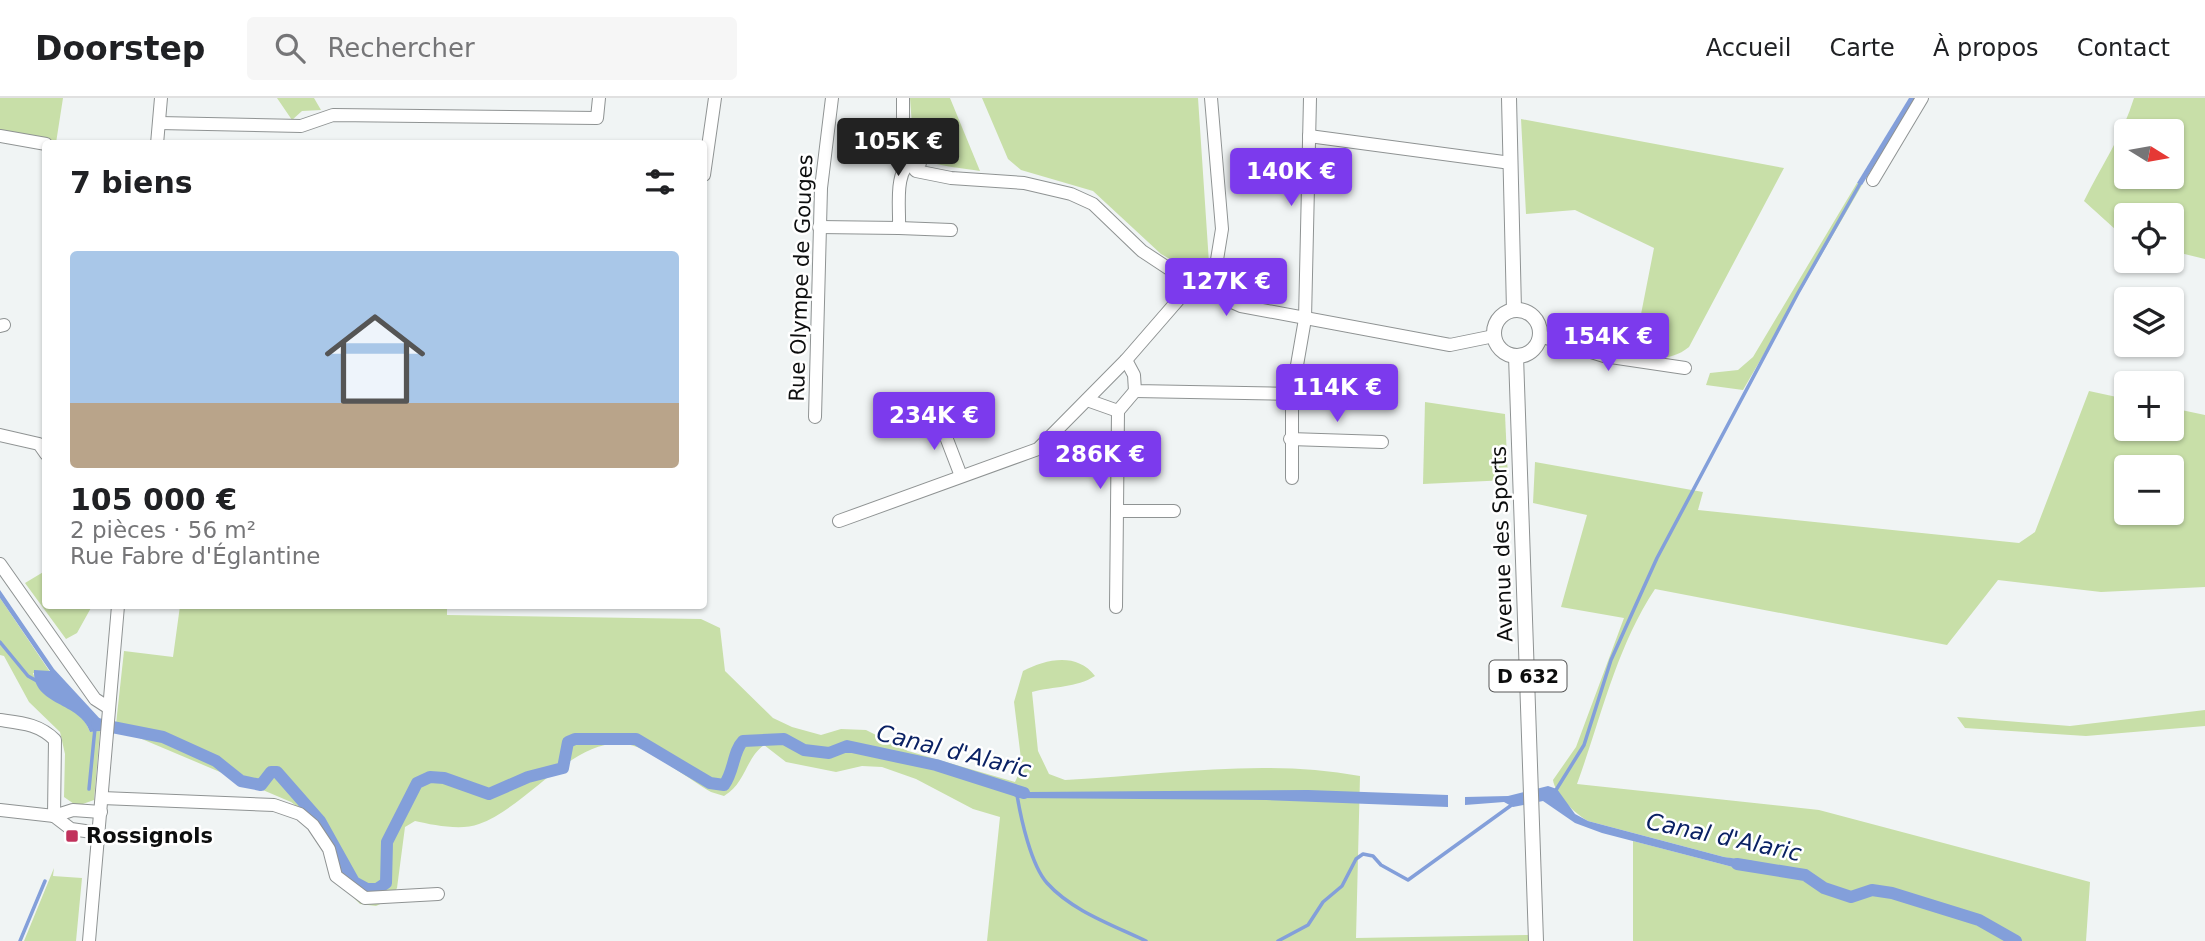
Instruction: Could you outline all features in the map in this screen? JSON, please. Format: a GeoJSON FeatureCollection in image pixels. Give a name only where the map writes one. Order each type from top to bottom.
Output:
{"type":"FeatureCollection","features":[{"type":"Feature","properties":{"kind":"main road"},"geometry":{"type":"LineString","coordinates":[[1509,98],[1514,310]]}},
{"type":"Feature","properties":{"kind":"main road"},"geometry":{"type":"LineString","coordinates":[[1514,310],[1534,317],[1540,336],[1529,353],[1516,356],[1499,348],[1494,336],[1497,321],[1514,310]]}},
{"type":"Feature","properties":{"kind":"main road","name":"Avenue des Sports"},"geometry":{"type":"LineString","coordinates":[[1516,356],[1536,941]]}},
{"type":"Feature","properties":{"kind":"street"},"geometry":{"type":"LineString","coordinates":[[158,140],[162,98]]}},
{"type":"Feature","properties":{"kind":"street"},"geometry":{"type":"LineString","coordinates":[[159,123],[301,126],[333,115],[597,118],[599,98]]}},
{"type":"Feature","properties":{"kind":"street"},"geometry":{"type":"LineString","coordinates":[[707,155],[715,98]]}},
{"type":"Feature","properties":{"kind":"street","name":"Rue Olympe de Gouges"},"geometry":{"type":"LineString","coordinates":[[814,417],[819,227],[832,98]]}},
{"type":"Feature","properties":{"kind":"street"},"geometry":{"type":"LineString","coordinates":[[899,228],[901,173],[911,160],[904,98]]}},
{"type":"Feature","properties":{"kind":"street"},"geometry":{"type":"LineString","coordinates":[[839,522],[961,475],[1038,449],[1198,287],[1216,266],[1222,229],[1211,98]]}},
{"type":"Feature","properties":{"kind":"street"},"geometry":{"type":"LineString","coordinates":[[1292,478],[1292,394],[1305,319],[1310,98]]}},
{"type":"Feature","properties":{"kind":"street"},"geometry":{"type":"LineString","coordinates":[[1873,180],[1922,98]]}},
{"type":"Feature","properties":{"kind":"street"},"geometry":{"type":"LineString","coordinates":[[0,135],[42,143]]}},
{"type":"Feature","properties":{"kind":"street"},"geometry":{"type":"LineString","coordinates":[[1310,136],[1511,163]]}},
{"type":"Feature","properties":{"kind":"street"},"geometry":{"type":"LineString","coordinates":[[911,160],[978,178],[1071,194],[1093,204],[1143,251],[1198,287],[1241,306],[1450,345],[1494,336]]}},
{"type":"Feature","properties":{"kind":"street"},"geometry":{"type":"LineString","coordinates":[[819,227],[951,230]]}},
{"type":"Feature","properties":{"kind":"street"},"geometry":{"type":"LineString","coordinates":[[1540,336],[1604,356],[1685,368]]}},
{"type":"Feature","properties":{"kind":"street"},"geometry":{"type":"LineString","coordinates":[[1116,607],[1118,411],[1135,391],[1134,375],[1126,360]]}},
{"type":"Feature","properties":{"kind":"street"},"geometry":{"type":"LineString","coordinates":[[1135,391],[1292,394]]}},
{"type":"Feature","properties":{"kind":"street"},"geometry":{"type":"LineString","coordinates":[[1087,400],[1118,411]]}},
{"type":"Feature","properties":{"kind":"street"},"geometry":{"type":"LineString","coordinates":[[938,416],[961,475]]}},
{"type":"Feature","properties":{"kind":"street"},"geometry":{"type":"LineString","coordinates":[[0,436],[39,444],[42,448]]}},
{"type":"Feature","properties":{"kind":"street"},"geometry":{"type":"LineString","coordinates":[[1290,439],[1382,442]]}},
{"type":"Feature","properties":{"kind":"street"},"geometry":{"type":"LineString","coordinates":[[1117,511],[1174,512]]}},
{"type":"Feature","properties":{"kind":"street"},"geometry":{"type":"LineString","coordinates":[[0,564],[95,699],[109,711]]}},
{"type":"Feature","properties":{"kind":"street"},"geometry":{"type":"LineString","coordinates":[[89,941],[118,609]]}},
{"type":"Feature","properties":{"kind":"street"},"geometry":{"type":"LineString","coordinates":[[0,720],[31,724],[45,730],[55,740],[54,816]]}},
{"type":"Feature","properties":{"kind":"street"},"geometry":{"type":"LineString","coordinates":[[0,810],[54,816],[102,805],[274,805],[300,814],[313,825],[329,849],[336,876],[365,898],[438,894]]}},
{"type":"Feature","properties":{"kind":"street"},"geometry":{"type":"LineString","coordinates":[[54,816],[71,829],[99,833]]}},
{"type":"Feature","properties":{"kind":"green space"},"geometry":{"type":"Polygon","coordinates":[[[0,98],[63,98],[56,140],[42,140],[0,133],[0,98]]]}},
{"type":"Feature","properties":{"kind":"green space"},"geometry":{"type":"Polygon","coordinates":[[[277,98],[314,98],[321,110],[302,111],[292,120],[277,98]]]}},
{"type":"Feature","properties":{"kind":"green space"},"geometry":{"type":"Polygon","coordinates":[[[910,98],[950,98],[980,171],[942,165],[922,157],[914,137],[910,98]]]}},
{"type":"Feature","properties":{"kind":"green space"},"geometry":{"type":"Polygon","coordinates":[[[982,98],[1198,98],[1209,263],[1194,273],[1161,254],[1093,191],[1021,170],[1008,159],[982,98]]]}},
{"type":"Feature","properties":{"kind":"green space"},"geometry":{"type":"Polygon","coordinates":[[[2134,98],[2205,98],[2205,259],[2184,254],[2184,203],[2114,203],[2114,228],[2084,201],[2114,145],[2114,189],[2184,189],[2184,119],[2126,119],[2134,98]]]}},
{"type":"Feature","properties":{"kind":"green space"},"geometry":{"type":"Polygon","coordinates":[[[1521,119],[1784,168],[1689,347],[1683,352],[1662,358],[1633,355],[1654,248],[1575,210],[1526,214],[1521,119]]]}},
{"type":"Feature","properties":{"kind":"green space"},"geometry":{"type":"Polygon","coordinates":[[[1857,183],[1862,185],[1743,390],[1706,385],[1710,373],[1738,370],[1753,357],[1857,183]]]}},
{"type":"Feature","properties":{"kind":"green space"},"geometry":{"type":"Polygon","coordinates":[[[2089,391],[2114,396],[2114,441],[2184,441],[2184,411],[2205,415],[2205,587],[2101,592],[1998,580],[1947,645],[1655,589],[1630,635],[1610,684],[1577,784],[1819,810],[2090,882],[2086,941],[1633,941],[1633,841],[1752,872],[1753,862],[1724,857],[1588,821],[1577,814],[1557,791],[1553,780],[1576,747],[1624,618],[1561,607],[1587,515],[1533,503],[1535,462],[1703,492],[1698,510],[2019,543],[2035,532],[2089,391]]]}},
{"type":"Feature","properties":{"kind":"green space"},"geometry":{"type":"Polygon","coordinates":[[[1425,402],[1505,414],[1508,480],[1423,484],[1425,402]]]}},
{"type":"Feature","properties":{"kind":"green space"},"geometry":{"type":"Polygon","coordinates":[[[42,573],[42,606],[25,583],[42,573]]]}},
{"type":"Feature","properties":{"kind":"green space"},"geometry":{"type":"Polygon","coordinates":[[[0,598],[50,672],[33,673],[38,685],[53,700],[78,715],[90,732],[100,731],[94,800],[77,806],[64,797],[65,754],[60,732],[29,702],[4,656],[0,655],[0,598]]]}},
{"type":"Feature","properties":{"kind":"green space"},"geometry":{"type":"Polygon","coordinates":[[[44,609],[90,609],[77,633],[66,639],[44,609]]]}},
{"type":"Feature","properties":{"kind":"green space"},"geometry":{"type":"Polygon","coordinates":[[[180,609],[447,609],[447,615],[701,619],[720,628],[725,671],[773,718],[792,727],[821,735],[841,729],[866,730],[908,751],[1015,782],[1022,767],[1014,702],[1023,671],[1041,663],[1070,661],[1088,668],[1095,676],[1073,685],[1032,692],[1038,751],[1049,774],[1065,780],[1212,769],[1286,768],[1360,776],[1356,938],[1528,935],[1528,941],[987,941],[1000,817],[973,809],[916,779],[882,767],[862,766],[836,772],[786,762],[764,745],[753,757],[737,785],[724,796],[711,792],[637,747],[616,744],[596,748],[556,771],[498,815],[479,824],[456,827],[415,821],[405,827],[397,888],[389,900],[376,906],[360,904],[343,887],[310,816],[291,802],[130,734],[133,726],[116,724],[124,651],[173,657],[180,609]]]}},
{"type":"Feature","properties":{"kind":"green space"},"geometry":{"type":"Polygon","coordinates":[[[2205,710],[2205,726],[2086,736],[1965,728],[1957,717],[2070,726],[2205,710]]]}},
{"type":"Feature","properties":{"kind":"green space"},"geometry":{"type":"Polygon","coordinates":[[[54,868],[53,876],[82,878],[76,941],[24,941],[54,868]]]}},
{"type":"Feature","properties":{"kind":"water"},"geometry":{"type":"Polygon","coordinates":[[[1909,98],[1916,98],[1862,185],[1857,183],[1909,98]]]}},
{"type":"Feature","properties":{"kind":"water"},"geometry":{"type":"Polygon","coordinates":[[[0,590],[54,669],[101,720],[100,731],[90,732],[85,722],[77,715],[41,691],[35,682],[34,670],[50,671],[0,598],[0,590]]]}},
{"type":"Feature","properties":{"kind":"water"},"geometry":{"type":"Polygon","coordinates":[[[1548,786],[1557,789],[1575,814],[1588,821],[1724,857],[1753,861],[1752,872],[1602,833],[1575,823],[1543,801],[1513,807],[1504,802],[1465,805],[1465,797],[1508,796],[1548,786]]]}},
{"type":"Feature","properties":{"kind":"water"},"geometry":{"type":"Polygon","coordinates":[[[1015,788],[1028,792],[1308,790],[1448,795],[1448,807],[1266,800],[1017,798],[1010,793],[1015,788]]]}},
{"type":"Feature","properties":{"kind":"waterway"},"geometry":{"type":"LineString","coordinates":[[1556,790],[1584,745],[1611,660],[1657,558],[1798,293],[1861,182]]}},
{"type":"Feature","properties":{"kind":"waterway","name":"Canal d'Alaric"},"geometry":{"type":"LineString","coordinates":[[0,642],[28,676],[37,681]]}},
{"type":"Feature","properties":{"kind":"waterway","name":"Canal d'Alaric"},"geometry":{"type":"LineString","coordinates":[[97,724],[163,737],[216,761],[241,781],[261,785],[271,772],[277,772],[320,821],[354,882],[367,889],[377,889],[386,883],[387,842],[417,783],[430,777],[444,778],[489,794],[528,777],[563,768],[568,742],[575,739],[636,739],[710,783],[724,785],[743,741],[784,739],[804,750],[829,753],[847,746],[936,765],[1024,793]]}},
{"type":"Feature","properties":{"kind":"waterway"},"geometry":{"type":"LineString","coordinates":[[89,789],[95,728]]}},
{"type":"Feature","properties":{"kind":"waterway"},"geometry":{"type":"LineString","coordinates":[[1017,795],[1032,854],[1047,883],[1068,902],[1146,941]]}},
{"type":"Feature","properties":{"kind":"waterway"},"geometry":{"type":"LineString","coordinates":[[1278,941],[1308,925],[1323,902],[1342,886],[1356,859],[1363,854],[1373,856],[1381,865],[1408,880],[1513,804]]}},
{"type":"Feature","properties":{"kind":"waterway","name":"Canal d'Alaric"},"geometry":{"type":"LineString","coordinates":[[1737,864],[1805,875],[1824,888],[1851,897],[1872,890],[1892,893],[1979,920],[2016,941]]}},
{"type":"Feature","properties":{"kind":"waterway"},"geometry":{"type":"LineString","coordinates":[[20,941],[45,881]]}},
{"type":"Feature","properties":{"kind":"place","name":"Rossignols"},"geometry":{"type":"Point","coordinates":[72,836]}}]}
